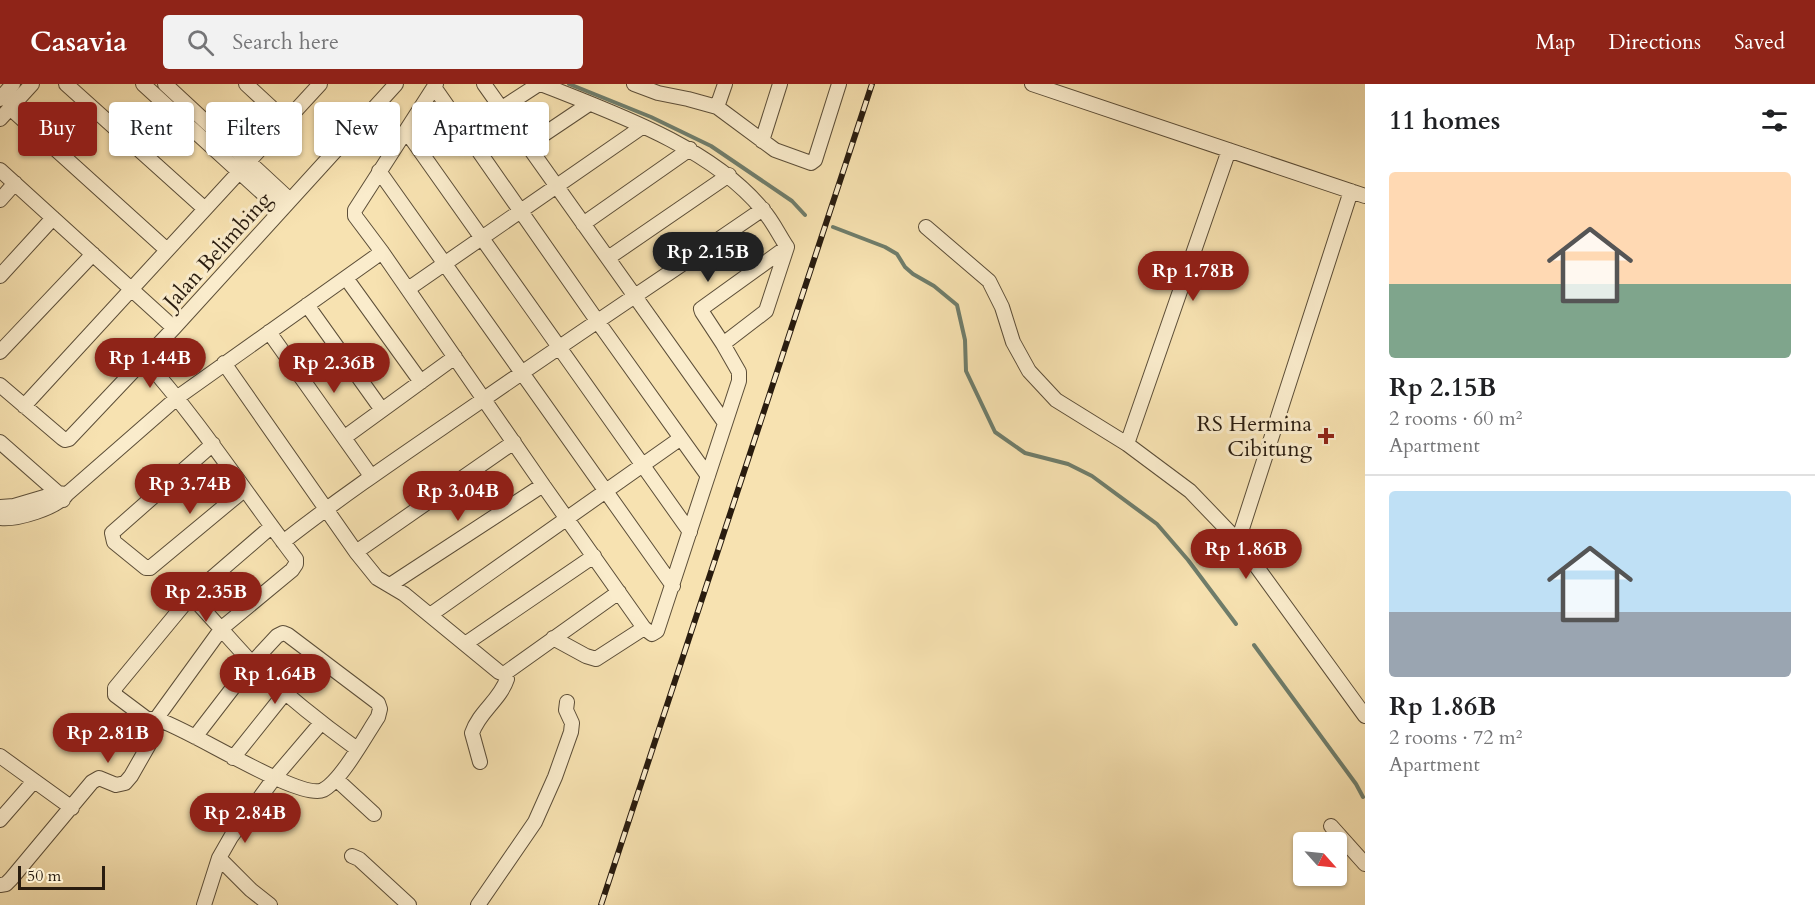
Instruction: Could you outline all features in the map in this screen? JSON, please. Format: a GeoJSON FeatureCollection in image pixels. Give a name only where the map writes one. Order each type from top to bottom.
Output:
{"type":"FeatureCollection","features":[{"type":"Feature","properties":{"kind":"street"},"geometry":{"type":"LineString","coordinates":[[0,119],[13,84]]}},
{"type":"Feature","properties":{"kind":"street"},"geometry":{"type":"LineString","coordinates":[[5,103],[32,84]]}},
{"type":"Feature","properties":{"kind":"street"},"geometry":{"type":"LineString","coordinates":[[66,84],[205,209]]}},
{"type":"Feature","properties":{"kind":"street"},"geometry":{"type":"LineString","coordinates":[[144,84],[244,166]]}},
{"type":"Feature","properties":{"kind":"street"},"geometry":{"type":"LineString","coordinates":[[165,84],[244,166],[286,205]]}},
{"type":"Feature","properties":{"kind":"street"},"geometry":{"type":"LineString","coordinates":[[246,84],[265,102]]}},
{"type":"Feature","properties":{"kind":"street"},"geometry":{"type":"LineString","coordinates":[[302,104],[320,84]]}},
{"type":"Feature","properties":{"kind":"street","name":"Jalan Belimbing"},"geometry":{"type":"LineString","coordinates":[[24,406],[65,440],[69,440],[396,84]]}},
{"type":"Feature","properties":{"kind":"street"},"geometry":{"type":"LineString","coordinates":[[484,84],[498,102]]}},
{"type":"Feature","properties":{"kind":"street"},"geometry":{"type":"LineString","coordinates":[[512,102],[540,84],[690,149],[729,175],[763,209],[787,247]]}},
{"type":"Feature","properties":{"kind":"street"},"geometry":{"type":"LineString","coordinates":[[634,84],[658,93],[717,107],[775,150],[792,158],[813,163],[839,84]]}},
{"type":"Feature","properties":{"kind":"street"},"geometry":{"type":"LineString","coordinates":[[717,107],[725,84]]}},
{"type":"Feature","properties":{"kind":"street"},"geometry":{"type":"LineString","coordinates":[[762,141],[780,84]]}},
{"type":"Feature","properties":{"kind":"street"},"geometry":{"type":"LineString","coordinates":[[1032,84],[1365,196]]}},
{"type":"Feature","properties":{"kind":"street"},"geometry":{"type":"LineString","coordinates":[[708,476],[521,212],[435,86],[354,213],[543,485],[644,628],[651,634],[657,631],[673,586],[740,376],[701,309],[787,247]]}},
{"type":"Feature","properties":{"kind":"street"},"geometry":{"type":"LineString","coordinates":[[5,103],[167,250]]}},
{"type":"Feature","properties":{"kind":"street"},"geometry":{"type":"LineString","coordinates":[[549,131],[589,104]]}},
{"type":"Feature","properties":{"kind":"street"},"geometry":{"type":"LineString","coordinates":[[408,289],[642,127]]}},
{"type":"Feature","properties":{"kind":"street"},"geometry":{"type":"LineString","coordinates":[[406,131],[690,532]]}},
{"type":"Feature","properties":{"kind":"street"},"geometry":{"type":"LineString","coordinates":[[583,224],[690,149]]}},
{"type":"Feature","properties":{"kind":"street"},"geometry":{"type":"LineString","coordinates":[[1127,444],[1229,150]]}},
{"type":"Feature","properties":{"kind":"street"},"geometry":{"type":"LineString","coordinates":[[0,385],[24,406],[253,156]]}},
{"type":"Feature","properties":{"kind":"street"},"geometry":{"type":"LineString","coordinates":[[536,156],[725,423]]}},
{"type":"Feature","properties":{"kind":"street"},"geometry":{"type":"LineString","coordinates":[[0,170],[174,328]]}},
{"type":"Feature","properties":{"kind":"street"},"geometry":{"type":"LineString","coordinates":[[379,171],[673,586]]}},
{"type":"Feature","properties":{"kind":"street"},"geometry":{"type":"LineString","coordinates":[[608,258],[729,175]]}},
{"type":"Feature","properties":{"kind":"street"},"geometry":{"type":"LineString","coordinates":[[0,200],[15,183]]}},
{"type":"Feature","properties":{"kind":"street"},"geometry":{"type":"LineString","coordinates":[[1238,542],[1351,191]]}},
{"type":"Feature","properties":{"kind":"street"},"geometry":{"type":"LineString","coordinates":[[283,542],[371,476],[763,209]]}},
{"type":"Feature","properties":{"kind":"street"},"geometry":{"type":"LineString","coordinates":[[0,276],[53,218]]}},
{"type":"Feature","properties":{"kind":"street"},"geometry":{"type":"LineString","coordinates":[[926,227],[989,281],[1002,307],[1013,342],[1029,371],[1056,400],[1127,444],[1190,491],[1238,542],[1365,716]]}},
{"type":"Feature","properties":{"kind":"street"},"geometry":{"type":"LineString","coordinates":[[723,344],[766,311],[787,247]]}},
{"type":"Feature","properties":{"kind":"street"},"geometry":{"type":"LineString","coordinates":[[7,512],[63,496],[178,397],[382,252]]}},
{"type":"Feature","properties":{"kind":"street"},"geometry":{"type":"LineString","coordinates":[[0,352],[93,254]]}},
{"type":"Feature","properties":{"kind":"street"},"geometry":{"type":"LineString","coordinates":[[346,278],[420,382]]}},
{"type":"Feature","properties":{"kind":"street"},"geometry":{"type":"LineString","coordinates":[[307,305],[382,410]]}},
{"type":"Feature","properties":{"kind":"street"},"geometry":{"type":"LineString","coordinates":[[269,332],[345,436],[371,476]]}},
{"type":"Feature","properties":{"kind":"street"},"geometry":{"type":"LineString","coordinates":[[345,436],[455,357]]}},
{"type":"Feature","properties":{"kind":"street"},"geometry":{"type":"LineString","coordinates":[[0,885],[6,884],[11,879],[92,782],[99,778],[116,784],[125,783],[155,734],[156,719],[222,628],[292,570],[296,564],[296,559],[213,444],[178,397],[144,359]]}},
{"type":"Feature","properties":{"kind":"street"},"geometry":{"type":"LineString","coordinates":[[224,363],[325,509],[377,578],[404,594],[504,674],[507,679],[502,692],[482,715],[472,733],[480,762]]}},
{"type":"Feature","properties":{"kind":"street"},"geometry":{"type":"LineString","coordinates":[[430,615],[681,438]]}},
{"type":"Feature","properties":{"kind":"street"},"geometry":{"type":"LineString","coordinates":[[356,552],[514,441]]}},
{"type":"Feature","properties":{"kind":"street"},"geometry":{"type":"LineString","coordinates":[[0,442],[63,496]]}},
{"type":"Feature","properties":{"kind":"street"},"geometry":{"type":"LineString","coordinates":[[213,444],[112,533],[114,542],[146,568],[150,568],[244,490]]}},
{"type":"Feature","properties":{"kind":"street"},"geometry":{"type":"LineString","coordinates":[[390,585],[543,485]]}},
{"type":"Feature","properties":{"kind":"street"},"geometry":{"type":"LineString","coordinates":[[195,737],[252,663],[277,636],[283,633],[378,703],[380,710],[378,717],[336,779],[322,791],[309,791],[233,758],[195,737],[169,722],[147,719],[115,695],[114,691],[191,596],[271,527]]}},
{"type":"Feature","properties":{"kind":"street"},"geometry":{"type":"LineString","coordinates":[[465,644],[594,556]]}},
{"type":"Feature","properties":{"kind":"street"},"geometry":{"type":"LineString","coordinates":[[504,674],[619,592]]}},
{"type":"Feature","properties":{"kind":"street"},"geometry":{"type":"LineString","coordinates":[[191,596],[252,663],[321,723],[357,749]]}},
{"type":"Feature","properties":{"kind":"street"},"geometry":{"type":"LineString","coordinates":[[553,638],[596,659],[644,628]]}},
{"type":"Feature","properties":{"kind":"street"},"geometry":{"type":"LineString","coordinates":[[233,758],[285,693]]}},
{"type":"Feature","properties":{"kind":"street"},"geometry":{"type":"LineString","coordinates":[[478,905],[535,822],[555,777],[571,732],[572,723],[566,710],[567,702]]}},
{"type":"Feature","properties":{"kind":"street"},"geometry":{"type":"LineString","coordinates":[[204,905],[219,858],[231,837],[275,777],[321,723]]}},
{"type":"Feature","properties":{"kind":"street"},"geometry":{"type":"LineString","coordinates":[[0,756],[72,808]]}},
{"type":"Feature","properties":{"kind":"street"},"geometry":{"type":"LineString","coordinates":[[336,779],[374,814]]}},
{"type":"Feature","properties":{"kind":"street"},"geometry":{"type":"LineString","coordinates":[[0,820],[34,781]]}},
{"type":"Feature","properties":{"kind":"street"},"geometry":{"type":"LineString","coordinates":[[1331,826],[1365,864]]}},
{"type":"Feature","properties":{"kind":"street"},"geometry":{"type":"LineString","coordinates":[[352,856],[359,859],[409,905]]}},
{"type":"Feature","properties":{"kind":"street"},"geometry":{"type":"LineString","coordinates":[[219,858],[251,890],[270,905]]}},
{"type":"Feature","properties":{"kind":"waterway"},"geometry":{"type":"LineString","coordinates":[[569,84],[651,117],[711,146],[792,201],[805,215]]}},
{"type":"Feature","properties":{"kind":"waterway"},"geometry":{"type":"LineString","coordinates":[[833,227],[897,254],[905,267],[913,274],[934,286],[957,305],[965,340],[966,371],[995,432],[1025,453],[1068,464],[1092,476],[1157,524],[1188,560],[1236,624]]}},
{"type":"Feature","properties":{"kind":"waterway"},"geometry":{"type":"LineString","coordinates":[[1254,645],[1356,784],[1363,797]]}},
{"type":"Feature","properties":{"kind":"railway"},"geometry":{"type":"LineString","coordinates":[[601,905],[872,84]]}},
{"type":"Feature","properties":{"kind":"place","name":"RS Hermina Cibitung"},"geometry":{"type":"Point","coordinates":[1326,436]}}]}
